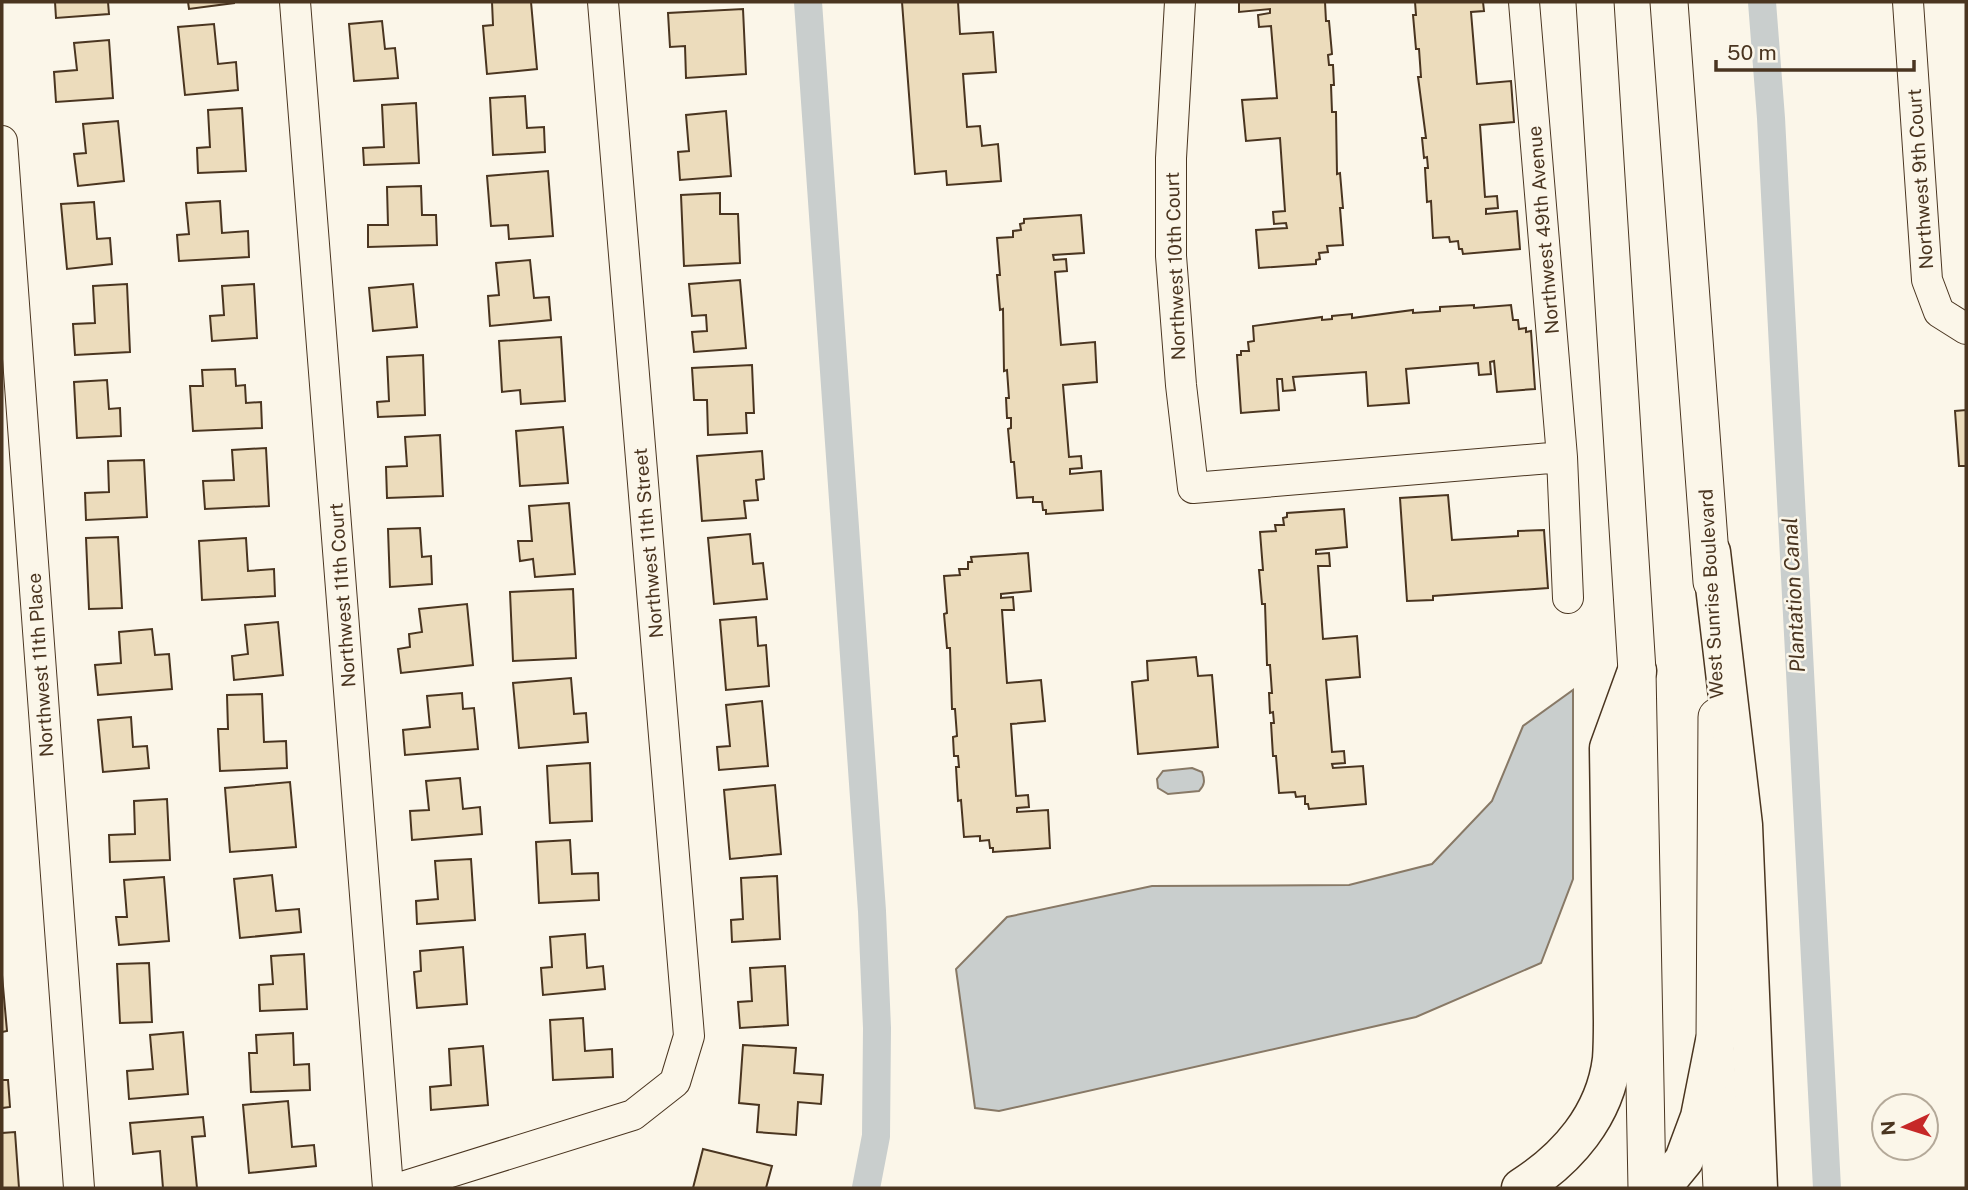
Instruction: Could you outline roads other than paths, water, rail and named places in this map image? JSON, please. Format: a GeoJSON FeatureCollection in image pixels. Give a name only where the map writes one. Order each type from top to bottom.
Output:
{"type":"FeatureCollection","features":[{"type":"Feature","properties":{"kind":"highway"},"geometry":{"type":"LineString","coordinates":[[1711,552],[1743,825],[1758,1188]]}},
{"type":"Feature","properties":{"kind":"highway"},"geometry":{"type":"LineString","coordinates":[[1521,1188],[1548,1171],[1580,1138],[1602,1096],[1611,1060],[1613,1021],[1609,748],[1637,671]]}},
{"type":"Feature","properties":{"kind":"highway"},"geometry":{"type":"LineString","coordinates":[[1661,1188],[1684,1160],[1700,1117],[1715,1041]]}},
{"type":"Feature","properties":{"kind":"main road"},"geometry":{"type":"LineString","coordinates":[[1595,2],[1637,671],[1647,1188]]}},
{"type":"Feature","properties":{"kind":"main road","name":"West Sunrise Boulevard"},"geometry":{"type":"LineString","coordinates":[[1668,2],[1711,552],[1717,732],[1715,1041],[1722,1188]]}},
{"type":"Feature","properties":{"kind":"street","name":"Northwest 11th Court"},"geometry":{"type":"LineString","coordinates":[[295,2],[388,1188]]}},
{"type":"Feature","properties":{"kind":"street","name":"Northwest 11th Street"},"geometry":{"type":"LineString","coordinates":[[399,1188],[633,1115],[675,1082],[689,1036],[603,2]]}},
{"type":"Feature","properties":{"kind":"street","name":"Northwest 10th Court"},"geometry":{"type":"LineString","coordinates":[[1180,2],[1171,158],[1171,256],[1182,397],[1193,488],[1562,457]]}},
{"type":"Feature","properties":{"kind":"street","name":"Northwest 49th Avenue"},"geometry":{"type":"LineString","coordinates":[[1524,2],[1562,457],[1568,598]]}},
{"type":"Feature","properties":{"kind":"street","name":"Northwest 9th Court"},"geometry":{"type":"LineString","coordinates":[[1908,2],[1927,280],[1939,313],[1966,329]]}},
{"type":"Feature","properties":{"kind":"street","name":"Northwest 11th Place"},"geometry":{"type":"LineString","coordinates":[[2,141],[79,1188]]}},
{"type":"Feature","properties":{"kind":"waterway"},"geometry":{"type":"LineString","coordinates":[[808,2],[872,911],[877,1028],[876,1136],[866,1188]]}},
{"type":"Feature","properties":{"kind":"waterway","name":"Plantation Canal"},"geometry":{"type":"LineString","coordinates":[[1762,2],[1771,118],[1827,1188]]}}]}
